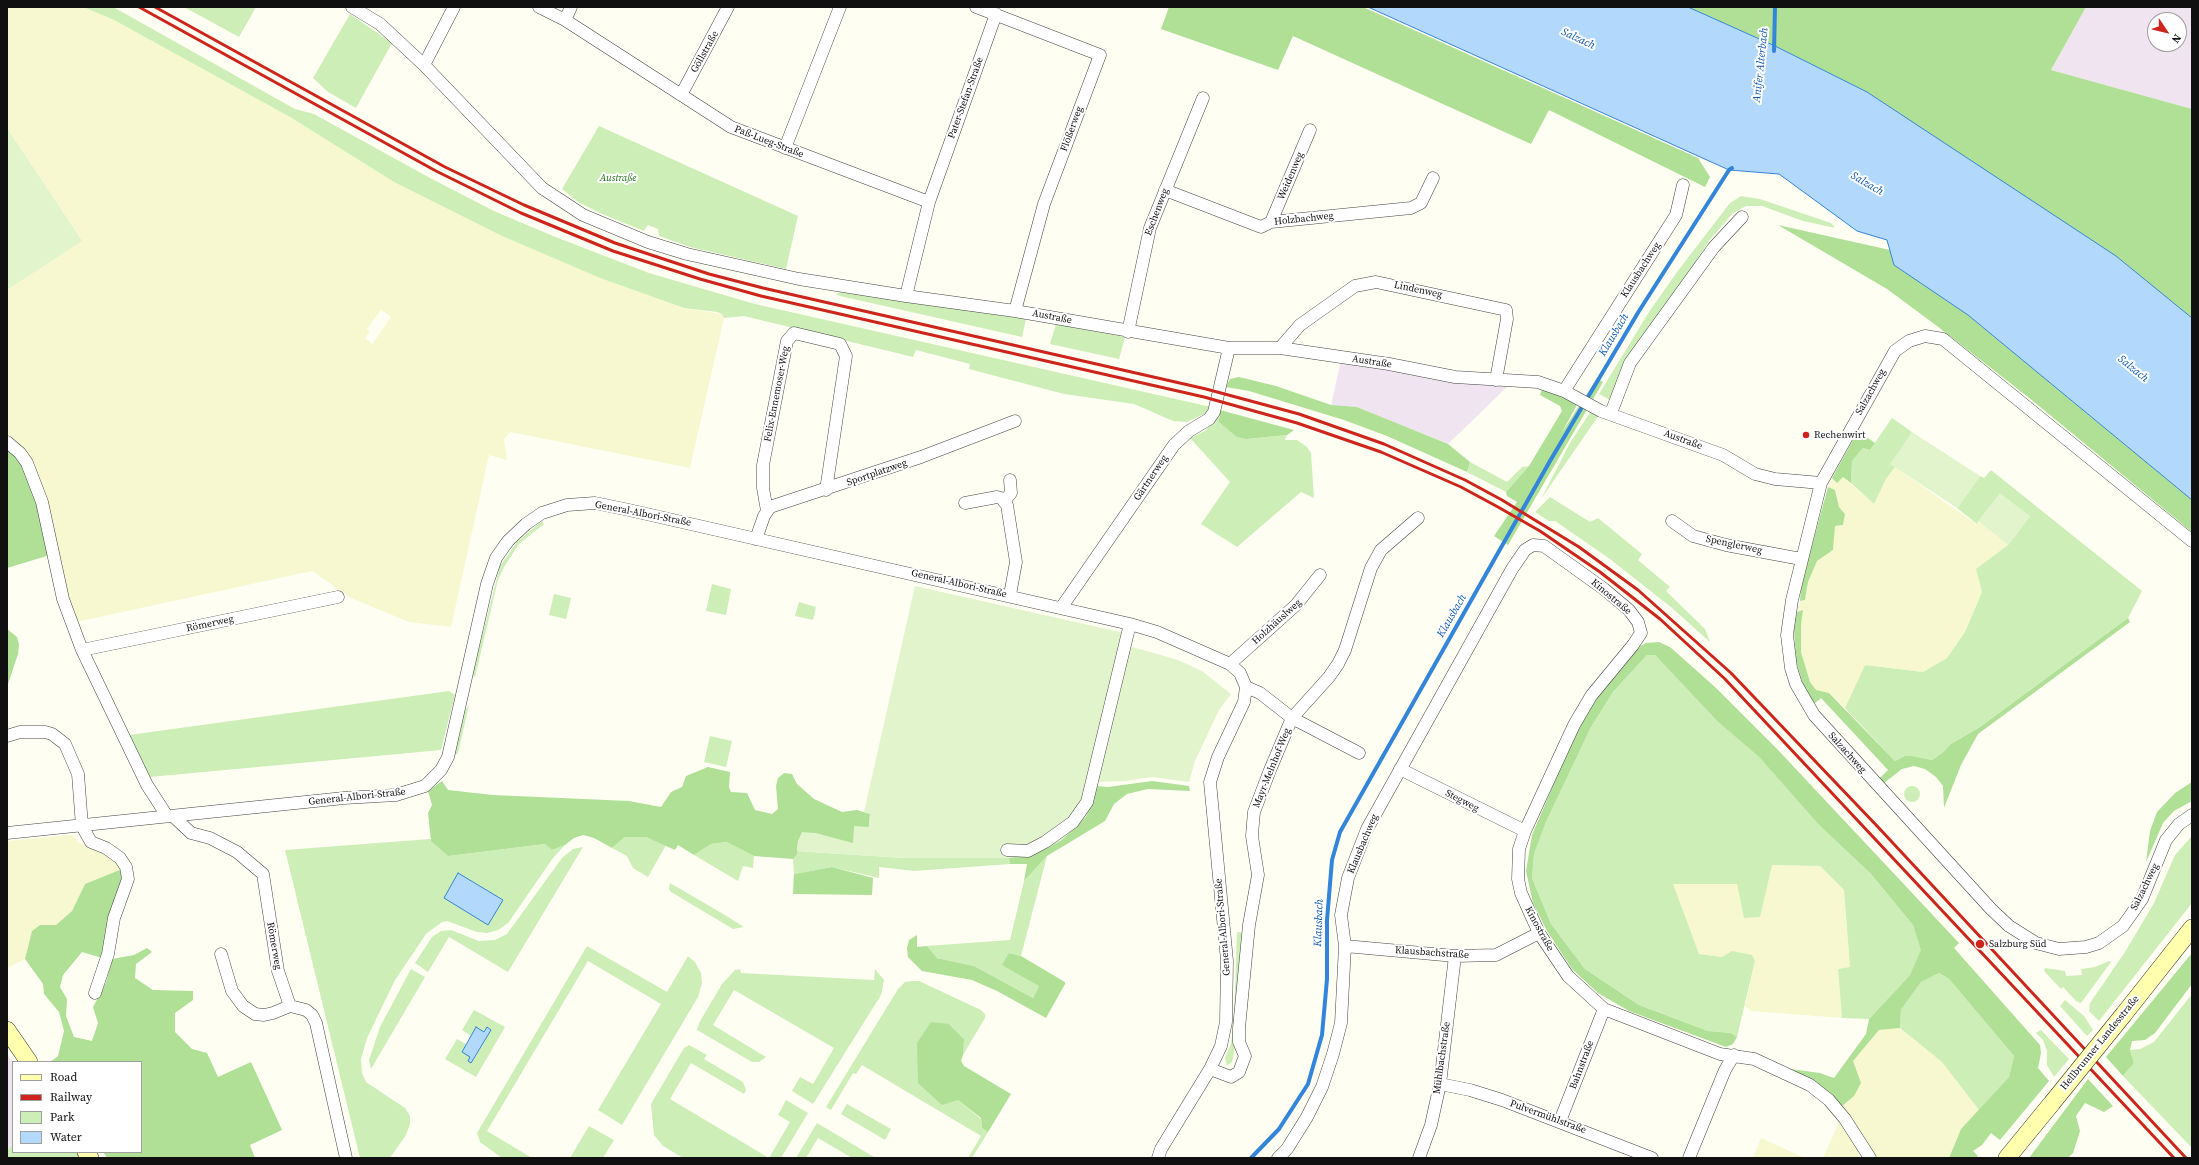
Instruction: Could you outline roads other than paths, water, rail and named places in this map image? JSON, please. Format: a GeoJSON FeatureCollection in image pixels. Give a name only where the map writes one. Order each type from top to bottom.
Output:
{"type":"FeatureCollection","features":[{"type":"Feature","properties":{"kind":"main road","name":"Hellbrunner Landesstraße"},"geometry":{"type":"LineString","coordinates":[[2007,1158],[2192,928]]}},
{"type":"Feature","properties":{"kind":"main road"},"geometry":{"type":"LineString","coordinates":[[7,1030],[28,1061]]}},
{"type":"Feature","properties":{"kind":"street","name":"Austraße"},"geometry":{"type":"LineString","coordinates":[[352,7],[380,24],[424,65],[535,182],[563,203],[583,215],[624,234],[687,254],[800,279],[906,296],[1015,310],[1128,332],[1229,348],[1280,348],[1389,364],[1455,377],[1538,382],[1566,392],[1606,412],[1723,455],[1755,474],[1775,479],[1821,483]]}},
{"type":"Feature","properties":{"kind":"street"},"geometry":{"type":"LineString","coordinates":[[424,65],[454,7]]}},
{"type":"Feature","properties":{"kind":"street","name":"Paß-Lueg-Straße"},"geometry":{"type":"LineString","coordinates":[[539,7],[565,20],[731,127],[929,202]]}},
{"type":"Feature","properties":{"kind":"street"},"geometry":{"type":"LineString","coordinates":[[565,20],[571,7]]}},
{"type":"Feature","properties":{"kind":"street","name":"Göllstraße"},"geometry":{"type":"LineString","coordinates":[[681,96],[728,7]]}},
{"type":"Feature","properties":{"kind":"street"},"geometry":{"type":"LineString","coordinates":[[785,148],[840,7]]}},
{"type":"Feature","properties":{"kind":"street"},"geometry":{"type":"LineString","coordinates":[[976,7],[996,14]]}},
{"type":"Feature","properties":{"kind":"street","name":"Pater-Stefan-Straße"},"geometry":{"type":"LineString","coordinates":[[929,202],[996,14]]}},
{"type":"Feature","properties":{"kind":"street","name":"Flößerweg"},"geometry":{"type":"LineString","coordinates":[[996,14],[1100,55],[1044,204],[1015,310]]}},
{"type":"Feature","properties":{"kind":"street","name":"Eschenweg"},"geometry":{"type":"LineString","coordinates":[[1128,332],[1150,228],[1203,98]]}},
{"type":"Feature","properties":{"kind":"street","name":"Weidenweg"},"geometry":{"type":"LineString","coordinates":[[1272,222],[1310,130]]}},
{"type":"Feature","properties":{"kind":"street","name":"Holzbachweg"},"geometry":{"type":"LineString","coordinates":[[1165,190],[1261,227],[1272,222],[1411,208],[1421,203],[1433,178]]}},
{"type":"Feature","properties":{"kind":"street","name":"Klausbachweg"},"geometry":{"type":"LineString","coordinates":[[1566,392],[1676,215],[1683,185]]}},
{"type":"Feature","properties":{"kind":"street"},"geometry":{"type":"LineString","coordinates":[[906,296],[929,202]]}},
{"type":"Feature","properties":{"kind":"street"},"geometry":{"type":"LineString","coordinates":[[1606,412],[1630,363],[1714,247],[1742,217]]}},
{"type":"Feature","properties":{"kind":"street","name":"Lindenweg"},"geometry":{"type":"LineString","coordinates":[[1280,348],[1300,325],[1355,286],[1376,282],[1506,310],[1507,319],[1496,380]]}},
{"type":"Feature","properties":{"kind":"street","name":"Felix-Ennemoser-Weg"},"geometry":{"type":"LineString","coordinates":[[767,511],[762,488],[763,465],[787,341],[794,333],[840,344],[846,356],[826,490]]}},
{"type":"Feature","properties":{"kind":"street","name":"Salzachweg"},"geometry":{"type":"LineString","coordinates":[[2192,541],[1943,339],[1925,336],[1909,341],[1894,351],[1821,483],[1790,609],[1788,650],[1796,684],[1804,702],[1832,738],[1991,909],[2024,936],[2047,947],[2073,949],[2099,943],[2111,936],[2123,926],[2134,912],[2172,832],[2179,824],[2192,815]]}},
{"type":"Feature","properties":{"kind":"street","name":"Gärtnerweg"},"geometry":{"type":"LineString","coordinates":[[1062,608],[1174,445],[1189,431],[1209,419],[1214,412],[1229,348]]}},
{"type":"Feature","properties":{"kind":"street","name":"Sportplatzweg"},"geometry":{"type":"LineString","coordinates":[[767,511],[770,507],[826,490],[921,457],[1015,421]]}},
{"type":"Feature","properties":{"kind":"street","name":"Römerweg"},"geometry":{"type":"LineString","coordinates":[[7,442],[20,453],[27,463],[42,502],[63,599],[82,650],[147,785],[170,816],[191,833],[210,838],[238,852],[263,874],[278,971],[290,1006]]}},
{"type":"Feature","properties":{"kind":"street"},"geometry":{"type":"LineString","coordinates":[[1004,501],[1011,493],[1010,480]]}},
{"type":"Feature","properties":{"kind":"street"},"geometry":{"type":"LineString","coordinates":[[965,503],[993,497],[1001,498],[1007,505],[1016,562],[1010,595]]}},
{"type":"Feature","properties":{"kind":"street","name":"General-Albori-Straße"},"geometry":{"type":"LineString","coordinates":[[7,833],[344,798],[396,795],[425,786],[441,770],[448,757],[491,570],[496,558],[508,541],[526,524],[542,513],[567,505],[595,503],[1010,595],[1130,624],[1157,632],[1230,664],[1240,673],[1246,687],[1244,702],[1218,757],[1210,782],[1227,961],[1228,1005],[1226,1022],[1220,1046],[1210,1069],[1161,1149],[1158,1158]]}},
{"type":"Feature","properties":{"kind":"street"},"geometry":{"type":"LineString","coordinates":[[756,539],[767,511]]}},
{"type":"Feature","properties":{"kind":"street","name":"Mayr-Melnhof-Weg"},"geometry":{"type":"LineString","coordinates":[[1210,1069],[1231,1077],[1239,1072],[1245,1056],[1239,1042],[1239,1028],[1249,926],[1258,875],[1252,836],[1254,812],[1292,718],[1329,677],[1345,650],[1371,568],[1381,550],[1418,518]]}},
{"type":"Feature","properties":{"kind":"street","name":"Spenglerweg"},"geometry":{"type":"LineString","coordinates":[[1672,521],[1693,536],[1726,545],[1802,559]]}},
{"type":"Feature","properties":{"kind":"street","name":"Klausbachweg"},"geometry":{"type":"LineString","coordinates":[[1278,1158],[1286,1149],[1307,1116],[1322,1087],[1341,1023],[1345,946],[1342,915],[1348,878],[1367,829],[1512,569],[1525,550],[1533,544],[1544,546]]}},
{"type":"Feature","properties":{"kind":"street","name":"Kinostraße"},"geometry":{"type":"LineString","coordinates":[[1544,546],[1604,589],[1629,610],[1638,622],[1641,633],[1591,696],[1574,725],[1525,831],[1520,849],[1518,878],[1523,900],[1539,933],[1568,976],[1604,1009],[1720,1054],[1754,1059],[1810,1085],[1829,1100],[1845,1118],[1866,1155]]}},
{"type":"Feature","properties":{"kind":"street","name":"Holzhäuslweg"},"geometry":{"type":"LineString","coordinates":[[1230,664],[1296,605],[1320,575]]}},
{"type":"Feature","properties":{"kind":"street","name":"Römerweg"},"geometry":{"type":"LineString","coordinates":[[82,650],[338,597]]}},
{"type":"Feature","properties":{"kind":"street"},"geometry":{"type":"LineString","coordinates":[[1007,850],[1028,851],[1045,842],[1073,822],[1087,802],[1130,624]]}},
{"type":"Feature","properties":{"kind":"street"},"geometry":{"type":"LineString","coordinates":[[1246,687],[1260,693],[1292,718],[1359,753]]}},
{"type":"Feature","properties":{"kind":"street"},"geometry":{"type":"LineString","coordinates":[[7,736],[20,732],[45,732],[56,736],[65,744],[78,774],[82,826],[91,842],[106,848],[120,858],[126,867],[128,879],[114,918],[108,954],[95,994]]}},
{"type":"Feature","properties":{"kind":"street","name":"Stegweg"},"geometry":{"type":"LineString","coordinates":[[1400,769],[1463,802],[1525,831]]}},
{"type":"Feature","properties":{"kind":"street","name":"Klausbachstraße"},"geometry":{"type":"LineString","coordinates":[[1345,946],[1455,956],[1496,955],[1539,933]]}},
{"type":"Feature","properties":{"kind":"street"},"geometry":{"type":"LineString","coordinates":[[221,954],[232,991],[243,1006],[254,1014],[273,1014],[290,1006],[306,1010],[312,1015],[316,1023],[346,1158]]}},
{"type":"Feature","properties":{"kind":"street","name":"Mühlbachstraße"},"geometry":{"type":"LineString","coordinates":[[1419,1158],[1431,1125],[1440,1084],[1455,956]]}},
{"type":"Feature","properties":{"kind":"street","name":"Bahnstraße"},"geometry":{"type":"LineString","coordinates":[[1560,1121],[1604,1009]]}},
{"type":"Feature","properties":{"kind":"street"},"geometry":{"type":"LineString","coordinates":[[1689,1158],[1725,1070],[1734,1055]]}},
{"type":"Feature","properties":{"kind":"street","name":"Pulvermühlstraße"},"geometry":{"type":"LineString","coordinates":[[1440,1084],[1470,1090],[1560,1121],[1652,1158]]}},
{"type":"Feature","properties":{"kind":"water","name":"Salzach"},"geometry":{"type":"Polygon","coordinates":[[[1368,7],[1688,7],[1775,46],[1867,92],[2116,256],[2192,318],[2192,500],[1968,315],[1894,265],[1887,240],[1857,231],[1779,174],[1729,170],[1368,7]]]}},
{"type":"Feature","properties":{"kind":"water"},"geometry":{"type":"Polygon","coordinates":[[[458,873],[503,900],[488,925],[444,898],[458,873]]]}},
{"type":"Feature","properties":{"kind":"water"},"geometry":{"type":"Polygon","coordinates":[[[476,1027],[484,1032],[487,1027],[491,1030],[471,1063],[468,1061],[470,1057],[462,1052],[476,1027]]]}},
{"type":"Feature","properties":{"kind":"waterway","name":"Anifer Alterbach"},"geometry":{"type":"LineString","coordinates":[[1774,51],[1775,7]]}},
{"type":"Feature","properties":{"kind":"waterway","name":"Klausbach"},"geometry":{"type":"LineString","coordinates":[[1251,1158],[1279,1129],[1308,1084],[1322,1035],[1327,979],[1327,920],[1332,860],[1340,832],[1550,461],[1639,311],[1729,170],[1732,168]]}},
{"type":"Feature","properties":{"kind":"railway"},"geometry":{"type":"LineString","coordinates":[[139,7],[436,171],[521,213],[613,251],[700,279],[761,296],[1204,397],[1297,423],[1381,452],[1461,487],[1498,507],[1540,531],[1600,572],[1660,619],[1725,679],[2174,1158]]}},
{"type":"Feature","properties":{"kind":"railway"},"geometry":{"type":"LineString","coordinates":[[155,7],[445,167],[524,205],[615,243],[709,274],[763,288],[1206,389],[1299,414],[1384,444],[1465,480],[1502,500],[1579,547],[1638,590],[1731,673],[1878,827],[2186,1158]]}},
{"type":"Feature","properties":{"kind":"place","name":"Rechenwirt"},"geometry":{"type":"Point","coordinates":[1806,435]}},
{"type":"Feature","properties":{"kind":"place","name":"Salzburg Süd"},"geometry":{"type":"Point","coordinates":[1980,944]}}]}
